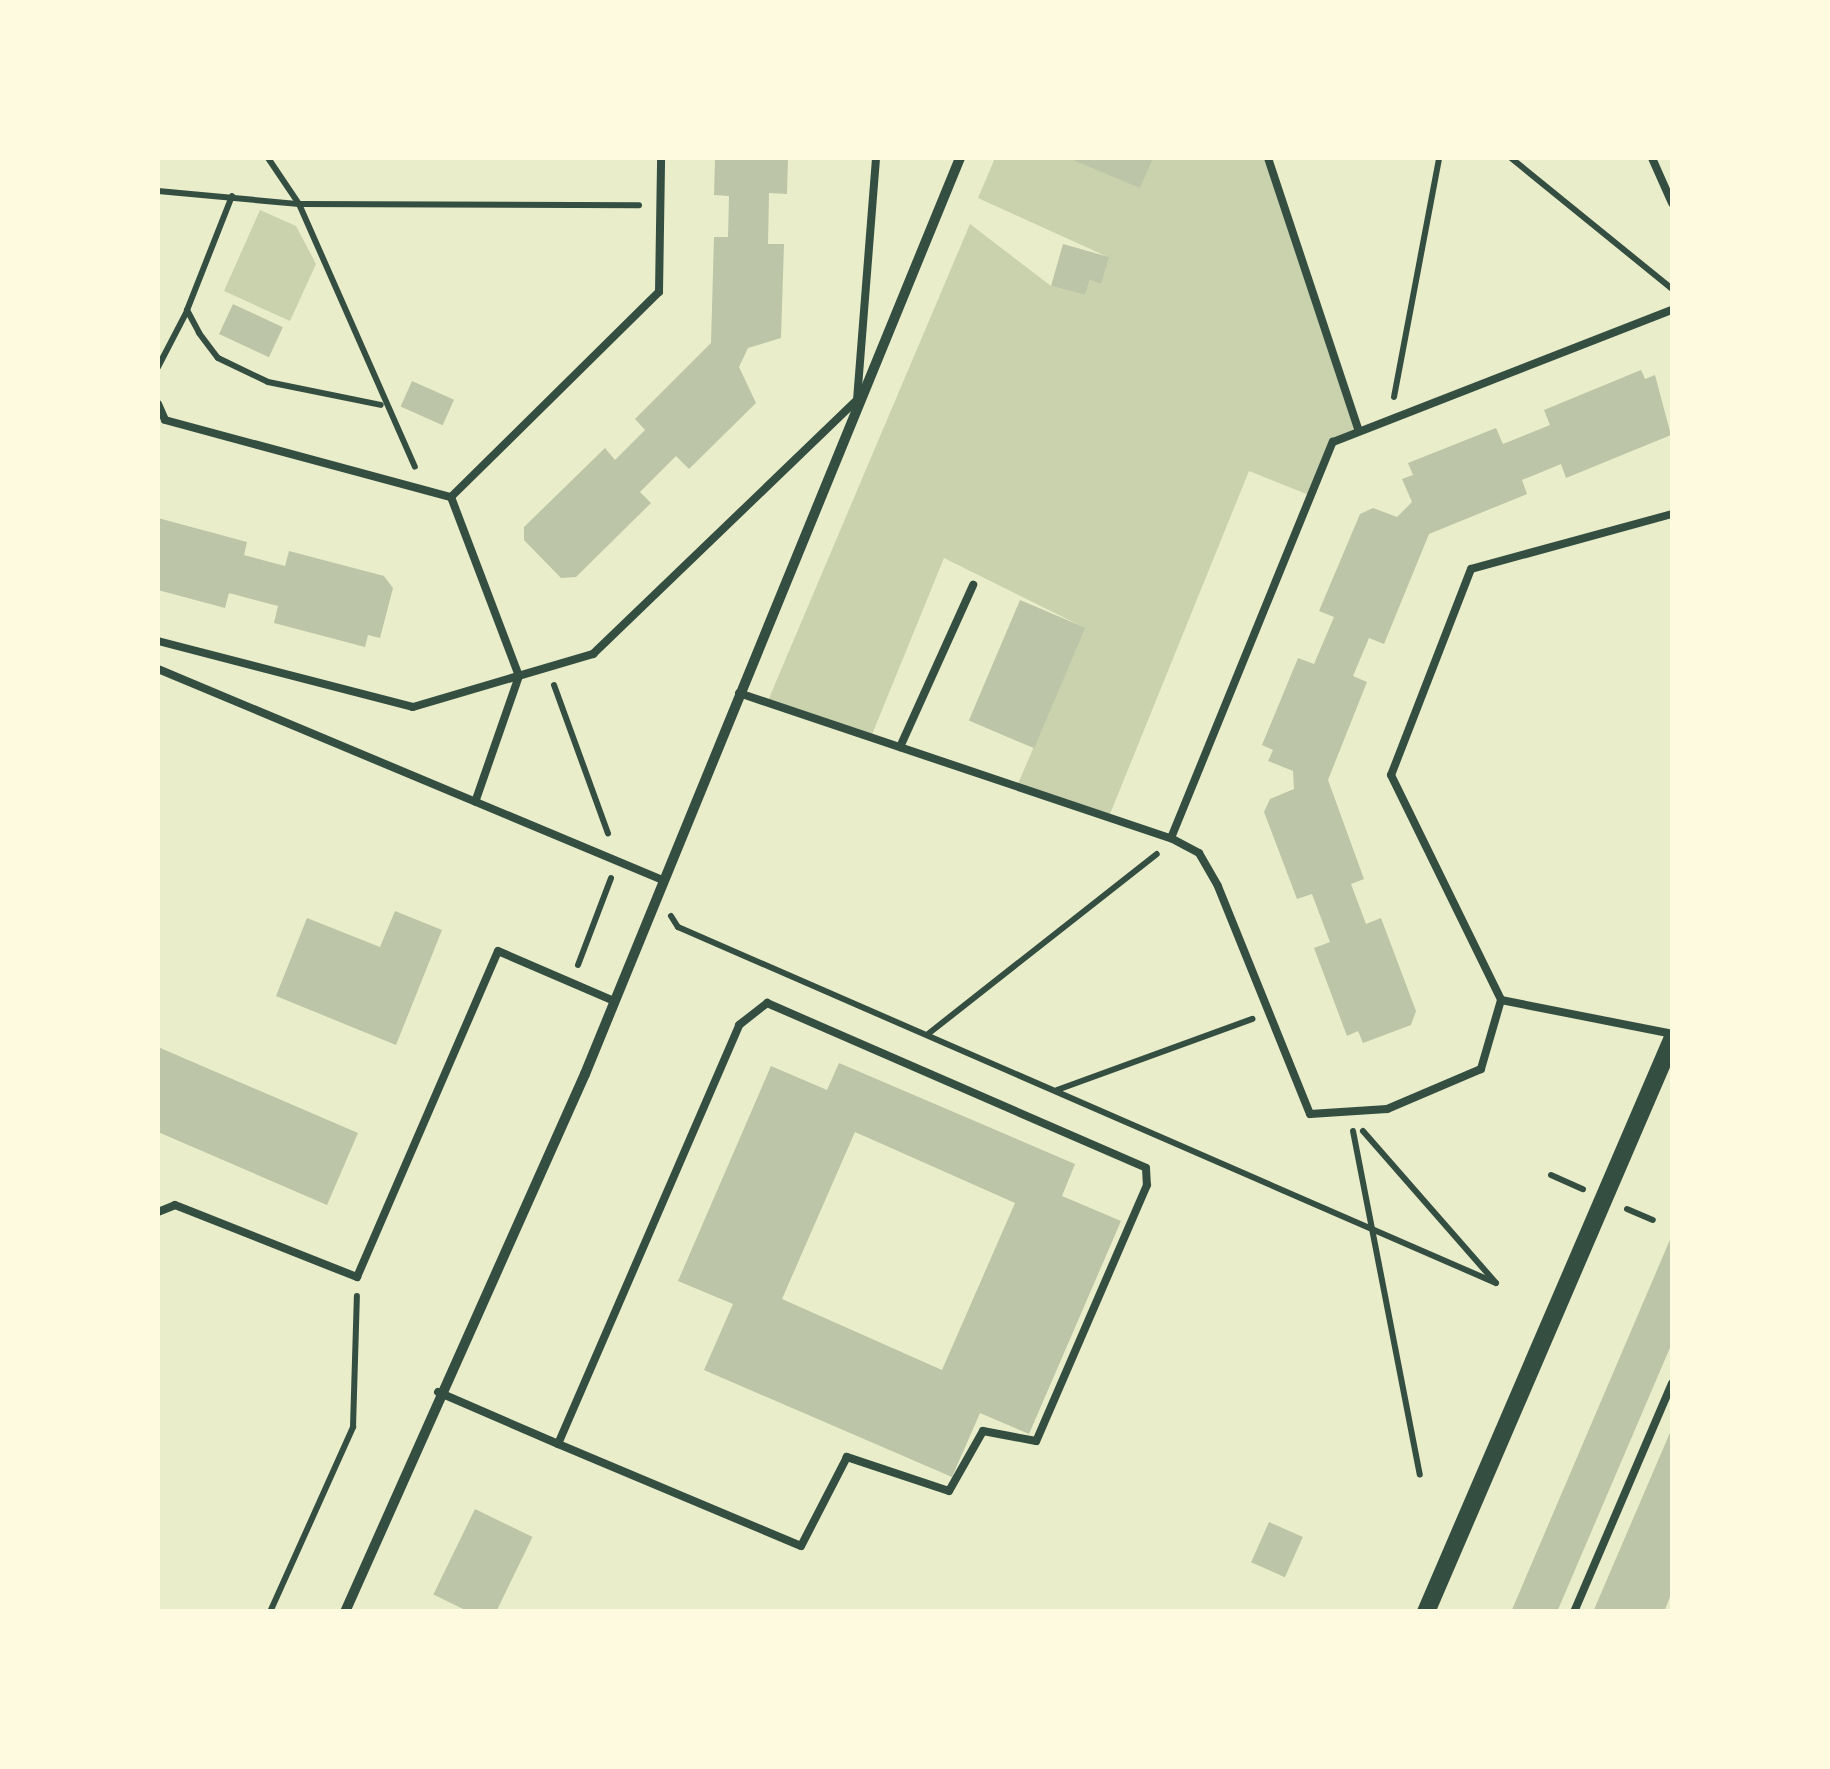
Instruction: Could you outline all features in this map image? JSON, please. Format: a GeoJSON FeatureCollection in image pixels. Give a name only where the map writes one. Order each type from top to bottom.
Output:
{"type":"FeatureCollection","features":[{"type":"Feature","properties":{"kind":"street"},"geometry":{"type":"LineString","coordinates":[[345,1612],[438,1392],[614,1000],[658,884],[960,158]]}},
{"type":"Feature","properties":{"kind":"street"},"geometry":{"type":"LineString","coordinates":[[1426,1612],[1672,1037]]}},
{"type":"Feature","properties":{"kind":"lane"},"geometry":{"type":"LineString","coordinates":[[451,497],[659,292],[661,158]]}},
{"type":"Feature","properties":{"kind":"lane"},"geometry":{"type":"LineString","coordinates":[[158,641],[413,708],[593,654],[857,400],[876,158]]}},
{"type":"Feature","properties":{"kind":"lane"},"geometry":{"type":"LineString","coordinates":[[1268,158],[1358,429]]}},
{"type":"Feature","properties":{"kind":"lane"},"geometry":{"type":"LineString","coordinates":[[1652,158],[1672,203]]}},
{"type":"Feature","properties":{"kind":"lane"},"geometry":{"type":"LineString","coordinates":[[1170,838],[1333,442],[1358,429],[1672,310]]}},
{"type":"Feature","properties":{"kind":"lane"},"geometry":{"type":"LineString","coordinates":[[158,404],[165,420],[451,497]]}},
{"type":"Feature","properties":{"kind":"lane"},"geometry":{"type":"LineString","coordinates":[[451,497],[520,676],[475,802]]}},
{"type":"Feature","properties":{"kind":"lane"},"geometry":{"type":"LineString","coordinates":[[739,693],[1170,838],[1199,853],[1218,886],[1310,1114],[1349,1115],[1480,1069],[1501,1000],[1391,775],[1471,569],[1672,514]]}},
{"type":"Feature","properties":{"kind":"lane"},"geometry":{"type":"LineString","coordinates":[[900,747],[973,585]]}},
{"type":"Feature","properties":{"kind":"lane"},"geometry":{"type":"LineString","coordinates":[[158,669],[617,860],[658,884]]}},
{"type":"Feature","properties":{"kind":"lane"},"geometry":{"type":"LineString","coordinates":[[158,1212],[175,1205],[357,1278],[498,952],[614,1000]]}},
{"type":"Feature","properties":{"kind":"lane"},"geometry":{"type":"LineString","coordinates":[[1501,1000],[1672,1037]]}},
{"type":"Feature","properties":{"kind":"lane"},"geometry":{"type":"LineString","coordinates":[[438,1392],[558,1444],[801,1546],[855,1454],[949,1491],[983,1431],[1036,1441],[1147,1185],[1146,1168],[785,1007],[748,1011],[558,1444]]}},
{"type":"Feature","properties":{"kind":"lane"},"geometry":{"type":"LineString","coordinates":[[1574,1612],[1672,1383]]}},
{"type":"Feature","properties":{"kind":"path"},"geometry":{"type":"LineString","coordinates":[[268,158],[299,204],[381,405],[428,491]]}},
{"type":"Feature","properties":{"kind":"path"},"geometry":{"type":"LineString","coordinates":[[1390,417],[1439,158]]}},
{"type":"Feature","properties":{"kind":"path"},"geometry":{"type":"LineString","coordinates":[[1511,158],[1672,290]]}},
{"type":"Feature","properties":{"kind":"path"},"geometry":{"type":"LineString","coordinates":[[158,190],[299,204],[660,205]]}},
{"type":"Feature","properties":{"kind":"path"},"geometry":{"type":"LineString","coordinates":[[158,367],[187,310],[232,196]]}},
{"type":"Feature","properties":{"kind":"path"},"geometry":{"type":"LineString","coordinates":[[187,310],[218,358],[312,397],[381,405]]}},
{"type":"Feature","properties":{"kind":"path"},"geometry":{"type":"LineString","coordinates":[[548,667],[617,860]]}},
{"type":"Feature","properties":{"kind":"path"},"geometry":{"type":"LineString","coordinates":[[927,1034],[1137,878],[1170,838]]}},
{"type":"Feature","properties":{"kind":"path"},"geometry":{"type":"LineString","coordinates":[[658,884],[678,928],[1496,1283],[1349,1115]]}},
{"type":"Feature","properties":{"kind":"path"},"geometry":{"type":"LineString","coordinates":[[1056,1090],[1269,1013]]}},
{"type":"Feature","properties":{"kind":"path"},"geometry":{"type":"LineString","coordinates":[[1349,1115],[1377,1229],[1420,1475]]}},
{"type":"Feature","properties":{"kind":"path"},"geometry":{"type":"LineString","coordinates":[[270,1612],[353,1427],[357,1278]]}},
{"type":"Feature","properties":{"kind":"green space"},"geometry":{"type":"Polygon","coordinates":[[[995,158],[1268,158],[1358,429],[1333,442],[1309,495],[1249,471],[1110,814],[1017,786],[1085,628],[944,558],[871,737],[767,703],[970,224],[1051,286],[1085,295],[1090,280],[1100,283],[1108,257],[978,198],[995,158]]]}},
{"type":"Feature","properties":{"kind":"green space"},"geometry":{"type":"Polygon","coordinates":[[[260,210],[296,226],[316,264],[290,321],[224,291],[260,210]]]}},
{"type":"Feature","properties":{"kind":"building"},"geometry":{"type":"Polygon","coordinates":[[[715,158],[788,158],[787,194],[769,193],[768,244],[784,244],[781,338],[748,348],[739,367],[756,403],[689,469],[676,456],[640,492],[651,503],[576,577],[561,578],[524,540],[524,527],[605,448],[615,460],[645,430],[635,419],[711,343],[714,237],[728,237],[729,196],[714,195],[715,158]]]}},
{"type":"Feature","properties":{"kind":"building"},"geometry":{"type":"Polygon","coordinates":[[[1068,158],[1153,158],[1140,188],[1068,158]]]}},
{"type":"Feature","properties":{"kind":"building"},"geometry":{"type":"Polygon","coordinates":[[[1063,244],[1109,257],[1101,284],[1090,280],[1085,295],[1051,286],[1063,244]]]}},
{"type":"Feature","properties":{"kind":"building"},"geometry":{"type":"Polygon","coordinates":[[[233,304],[283,327],[269,357],[219,334],[233,304]]]}},
{"type":"Feature","properties":{"kind":"building"},"geometry":{"type":"Polygon","coordinates":[[[1641,370],[1645,379],[1655,375],[1671,435],[1566,478],[1561,464],[1522,480],[1527,494],[1429,534],[1384,644],[1369,638],[1353,676],[1367,682],[1328,780],[1364,879],[1351,884],[1366,924],[1381,918],[1416,1011],[1411,1025],[1363,1043],[1358,1031],[1347,1036],[1314,948],[1330,942],[1312,894],[1297,899],[1264,812],[1270,799],[1294,789],[1293,771],[1268,761],[1273,750],[1262,745],[1298,658],[1314,664],[1334,617],[1319,611],[1360,514],[1373,508],[1397,517],[1412,502],[1402,479],[1413,475],[1408,463],[1496,428],[1503,444],[1550,425],[1544,410],[1641,370]]]}},
{"type":"Feature","properties":{"kind":"building"},"geometry":{"type":"Polygon","coordinates":[[[412,381],[454,400],[443,425],[401,407],[412,381]]]}},
{"type":"Feature","properties":{"kind":"building"},"geometry":{"type":"Polygon","coordinates":[[[158,518],[247,542],[244,555],[285,566],[289,551],[384,576],[393,588],[380,638],[368,635],[365,647],[274,623],[278,606],[229,593],[225,608],[158,590],[158,518]]]}},
{"type":"Feature","properties":{"kind":"building"},"geometry":{"type":"Polygon","coordinates":[[[1020,600],[1085,628],[1034,748],[969,721],[1020,600]]]}},
{"type":"Feature","properties":{"kind":"building"},"geometry":{"type":"Polygon","coordinates":[[[395,911],[442,930],[396,1045],[276,996],[307,918],[380,947],[395,911]]]}},
{"type":"Feature","properties":{"kind":"building"},"geometry":{"type":"Polygon","coordinates":[[[158,1047],[358,1133],[327,1205],[158,1132],[158,1047]]]}},
{"type":"Feature","properties":{"kind":"building"},"geometry":{"type":"Polygon","coordinates":[[[839,1063],[1075,1164],[1062,1196],[1121,1221],[1029,1434],[980,1413],[952,1477],[704,1370],[733,1304],[678,1281],[771,1066],[827,1090],[839,1063]],[[855,1132],[782,1299],[942,1370],[1015,1203],[855,1132]]]}},
{"type":"Feature","properties":{"kind":"building"},"geometry":{"type":"Polygon","coordinates":[[[1672,1235],[1672,1343],[1557,1612],[1511,1612],[1672,1235]]]}},
{"type":"Feature","properties":{"kind":"building"},"geometry":{"type":"Polygon","coordinates":[[[1672,1428],[1672,1592],[1664,1612],[1593,1612],[1672,1428]]]}},
{"type":"Feature","properties":{"kind":"building"},"geometry":{"type":"Polygon","coordinates":[[[475,1509],[533,1537],[496,1612],[469,1612],[433,1594],[475,1509]]]}},
{"type":"Feature","properties":{"kind":"building"},"geometry":{"type":"Polygon","coordinates":[[[1269,1522],[1303,1537],[1285,1577],[1251,1562],[1269,1522]]]}}]}
